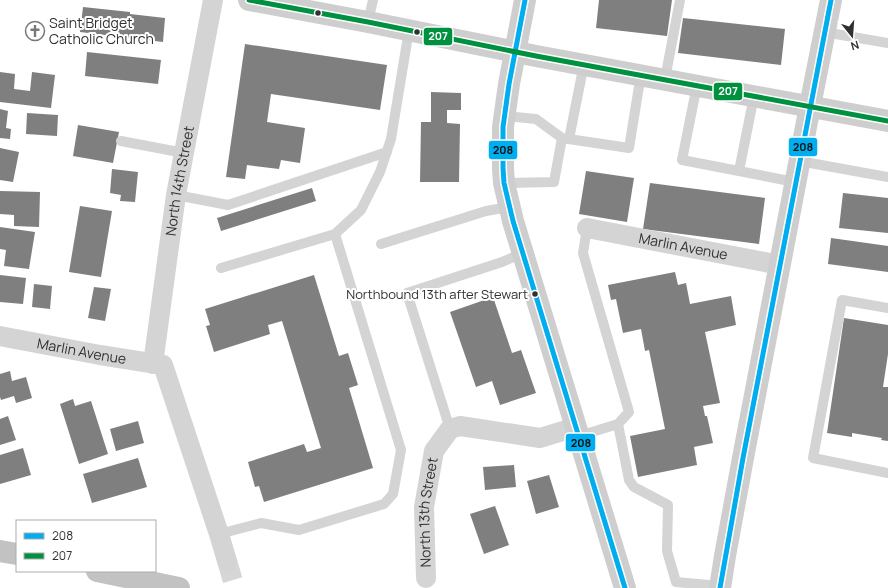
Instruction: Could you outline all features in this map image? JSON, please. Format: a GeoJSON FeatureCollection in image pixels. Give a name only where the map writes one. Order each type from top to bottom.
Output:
{"type":"FeatureCollection","features":[{"type":"Feature","properties":{"kind":"highway"},"geometry":{"type":"LineString","coordinates":[[0,551],[16,554]]}},
{"type":"Feature","properties":{"kind":"highway"},"geometry":{"type":"LineString","coordinates":[[102,572],[179,588]]}},
{"type":"Feature","properties":{"kind":"main road"},"geometry":{"type":"LineString","coordinates":[[249,0],[888,121]]}},
{"type":"Feature","properties":{"kind":"main road"},"geometry":{"type":"LineString","coordinates":[[525,0],[509,84],[503,127],[504,183],[509,207],[625,588]]}},
{"type":"Feature","properties":{"kind":"main road"},"geometry":{"type":"LineString","coordinates":[[720,587],[795,182],[831,0]]}},
{"type":"Feature","properties":{"kind":"street","name":"North 14th Street"},"geometry":{"type":"LineString","coordinates":[[213,0],[176,195],[158,364],[219,534],[227,561]]}},
{"type":"Feature","properties":{"kind":"street","name":"Marlin Avenue"},"geometry":{"type":"LineString","coordinates":[[587,228],[780,266]]}},
{"type":"Feature","properties":{"kind":"street","name":"Marlin Avenue"},"geometry":{"type":"LineString","coordinates":[[0,336],[100,355],[158,364]]}},
{"type":"Feature","properties":{"kind":"street"},"geometry":{"type":"LineString","coordinates":[[450,429],[460,426],[540,438],[577,432]]}},
{"type":"Feature","properties":{"kind":"street","name":"North 13th Street"},"geometry":{"type":"LineString","coordinates":[[426,578],[424,507],[434,451],[450,429]]}},
{"type":"Feature","properties":{"kind":"lane"},"geometry":{"type":"LineString","coordinates":[[368,22],[373,0]]}},
{"type":"Feature","properties":{"kind":"lane"},"geometry":{"type":"LineString","coordinates":[[665,79],[680,0]]}},
{"type":"Feature","properties":{"kind":"lane"},"geometry":{"type":"LineString","coordinates":[[221,268],[335,234],[361,210],[380,172],[391,139],[409,30]]}},
{"type":"Feature","properties":{"kind":"lane"},"geometry":{"type":"LineString","coordinates":[[824,32],[888,43]]}},
{"type":"Feature","properties":{"kind":"lane"},"geometry":{"type":"LineString","coordinates":[[504,183],[554,182],[584,64]]}},
{"type":"Feature","properties":{"kind":"lane"},"geometry":{"type":"LineString","coordinates":[[505,116],[536,119],[566,139],[629,148],[641,74]]}},
{"type":"Feature","properties":{"kind":"lane"},"geometry":{"type":"LineString","coordinates":[[697,85],[682,160],[795,182]]}},
{"type":"Feature","properties":{"kind":"lane"},"geometry":{"type":"LineString","coordinates":[[739,171],[754,96]]}},
{"type":"Feature","properties":{"kind":"lane"},"geometry":{"type":"LineString","coordinates":[[122,141],[184,153]]}},
{"type":"Feature","properties":{"kind":"lane"},"geometry":{"type":"LineString","coordinates":[[176,195],[228,205],[387,152]]}},
{"type":"Feature","properties":{"kind":"lane"},"geometry":{"type":"LineString","coordinates":[[799,161],[888,177]]}},
{"type":"Feature","properties":{"kind":"lane"},"geometry":{"type":"LineString","coordinates":[[381,244],[486,211],[509,207]]}},
{"type":"Feature","properties":{"kind":"lane"},"geometry":{"type":"LineString","coordinates":[[577,432],[618,424],[630,412],[583,253],[587,228]]}},
{"type":"Feature","properties":{"kind":"lane"},"geometry":{"type":"LineString","coordinates":[[219,534],[261,523],[299,530],[384,504],[393,494],[401,450],[335,234]]}},
{"type":"Feature","properties":{"kind":"lane"},"geometry":{"type":"LineString","coordinates":[[450,429],[407,293],[502,262],[523,253]]}},
{"type":"Feature","properties":{"kind":"lane"},"geometry":{"type":"LineString","coordinates":[[888,308],[842,300],[813,458],[888,473]]}},
{"type":"Feature","properties":{"kind":"lane"},"geometry":{"type":"LineString","coordinates":[[618,424],[629,480],[634,488],[668,505],[667,551],[676,582],[720,587]]}},
{"type":"Feature","properties":{"kind":"building"},"geometry":{"type":"Polygon","coordinates":[[[599,0],[672,0],[667,36],[596,28],[599,0]]]}},
{"type":"Feature","properties":{"kind":"building"},"geometry":{"type":"Polygon","coordinates":[[[83,7],[130,12],[130,14],[165,18],[163,42],[80,32],[83,7]]]}},
{"type":"Feature","properties":{"kind":"building"},"geometry":{"type":"Polygon","coordinates":[[[683,18],[785,29],[781,65],[678,53],[683,18]]]}},
{"type":"Feature","properties":{"kind":"building"},"geometry":{"type":"Polygon","coordinates":[[[245,44],[387,65],[380,110],[271,94],[267,122],[305,128],[300,163],[281,160],[279,169],[247,165],[245,179],[226,177],[245,44]]]}},
{"type":"Feature","properties":{"kind":"building"},"geometry":{"type":"Polygon","coordinates":[[[87,52],[161,60],[158,84],[85,76],[87,52]]]}},
{"type":"Feature","properties":{"kind":"building"},"geometry":{"type":"Polygon","coordinates":[[[0,72],[15,74],[14,89],[30,91],[32,72],[55,75],[51,108],[0,102],[0,72]]]}},
{"type":"Feature","properties":{"kind":"building"},"geometry":{"type":"Polygon","coordinates":[[[431,92],[461,93],[461,110],[447,110],[447,123],[460,124],[459,182],[420,182],[421,122],[431,122],[431,92]]]}},
{"type":"Feature","properties":{"kind":"building"},"geometry":{"type":"Polygon","coordinates":[[[0,109],[8,111],[6,128],[11,129],[10,139],[0,138],[0,109]]]}},
{"type":"Feature","properties":{"kind":"building"},"geometry":{"type":"Polygon","coordinates":[[[27,113],[58,115],[57,136],[26,134],[27,113]]]}},
{"type":"Feature","properties":{"kind":"building"},"geometry":{"type":"Polygon","coordinates":[[[78,125],[119,132],[113,163],[73,156],[78,125]]]}},
{"type":"Feature","properties":{"kind":"building"},"geometry":{"type":"Polygon","coordinates":[[[0,148],[19,152],[13,182],[0,180],[0,148]]]}},
{"type":"Feature","properties":{"kind":"building"},"geometry":{"type":"Polygon","coordinates":[[[112,169],[138,172],[135,202],[120,201],[121,195],[110,193],[112,169]]]}},
{"type":"Feature","properties":{"kind":"building"},"geometry":{"type":"Polygon","coordinates":[[[586,171],[634,178],[627,222],[579,214],[586,171]]]}},
{"type":"Feature","properties":{"kind":"building"},"geometry":{"type":"Polygon","coordinates":[[[650,183],[765,198],[759,244],[643,229],[650,183]]]}},
{"type":"Feature","properties":{"kind":"building"},"geometry":{"type":"Polygon","coordinates":[[[312,188],[316,201],[221,231],[217,218],[312,188]]]}},
{"type":"Feature","properties":{"kind":"building"},"geometry":{"type":"Polygon","coordinates":[[[0,191],[40,192],[39,227],[14,226],[14,215],[0,214],[0,191]]]}},
{"type":"Feature","properties":{"kind":"building"},"geometry":{"type":"Polygon","coordinates":[[[843,193],[888,198],[888,233],[839,228],[843,193]]]}},
{"type":"Feature","properties":{"kind":"building"},"geometry":{"type":"Polygon","coordinates":[[[80,206],[112,211],[101,277],[69,272],[80,206]]]}},
{"type":"Feature","properties":{"kind":"building"},"geometry":{"type":"Polygon","coordinates":[[[0,227],[35,232],[29,269],[4,266],[6,250],[0,249],[0,227]]]}},
{"type":"Feature","properties":{"kind":"building"},"geometry":{"type":"Polygon","coordinates":[[[831,238],[888,246],[888,272],[828,264],[831,238]]]}},
{"type":"Feature","properties":{"kind":"building"},"geometry":{"type":"Polygon","coordinates":[[[675,272],[678,285],[686,283],[690,304],[731,296],[736,325],[705,332],[720,403],[703,406],[705,416],[707,416],[713,443],[694,447],[697,465],[638,477],[630,436],[665,429],[649,350],[645,351],[641,329],[623,333],[616,299],[611,300],[608,285],[675,272]]]}},
{"type":"Feature","properties":{"kind":"building"},"geometry":{"type":"Polygon","coordinates":[[[0,275],[26,278],[23,304],[0,302],[0,275]]]}},
{"type":"Feature","properties":{"kind":"building"},"geometry":{"type":"Polygon","coordinates":[[[314,275],[339,356],[348,353],[358,385],[349,388],[373,468],[264,502],[259,486],[255,487],[248,462],[304,444],[307,452],[321,448],[282,321],[268,325],[270,334],[214,352],[206,326],[210,325],[205,309],[314,275]]]}},
{"type":"Feature","properties":{"kind":"building"},"geometry":{"type":"Polygon","coordinates":[[[34,284],[52,286],[50,309],[32,307],[34,284]]]}},
{"type":"Feature","properties":{"kind":"building"},"geometry":{"type":"Polygon","coordinates":[[[94,287],[111,289],[105,321],[88,318],[94,287]]]}},
{"type":"Feature","properties":{"kind":"building"},"geometry":{"type":"Polygon","coordinates":[[[493,297],[512,353],[521,350],[536,393],[500,405],[492,381],[476,387],[450,312],[493,297]]]}},
{"type":"Feature","properties":{"kind":"building"},"geometry":{"type":"Polygon","coordinates":[[[844,318],[888,325],[888,354],[883,387],[888,387],[888,441],[881,440],[882,438],[852,433],[852,437],[827,433],[844,318]]]}},
{"type":"Feature","properties":{"kind":"building"},"geometry":{"type":"Polygon","coordinates":[[[10,371],[12,381],[26,377],[32,398],[16,403],[14,396],[1,400],[0,374],[10,371]]]}},
{"type":"Feature","properties":{"kind":"building"},"geometry":{"type":"Polygon","coordinates":[[[73,399],[75,406],[91,401],[108,454],[79,464],[60,404],[73,399]]]}},
{"type":"Feature","properties":{"kind":"building"},"geometry":{"type":"Polygon","coordinates":[[[8,416],[16,440],[0,445],[0,419],[8,416]]]}},
{"type":"Feature","properties":{"kind":"building"},"geometry":{"type":"Polygon","coordinates":[[[138,421],[144,443],[116,451],[110,429],[138,421]]]}},
{"type":"Feature","properties":{"kind":"building"},"geometry":{"type":"Polygon","coordinates":[[[23,448],[31,475],[0,484],[0,455],[23,448]]]}},
{"type":"Feature","properties":{"kind":"building"},"geometry":{"type":"Polygon","coordinates":[[[138,458],[147,487],[92,503],[83,474],[138,458]]]}},
{"type":"Feature","properties":{"kind":"building"},"geometry":{"type":"Polygon","coordinates":[[[514,465],[516,487],[485,490],[483,467],[514,465]]]}},
{"type":"Feature","properties":{"kind":"building"},"geometry":{"type":"Polygon","coordinates":[[[549,475],[559,507],[536,514],[527,481],[549,475]]]}},
{"type":"Feature","properties":{"kind":"building"},"geometry":{"type":"Polygon","coordinates":[[[495,506],[509,545],[484,554],[470,514],[495,506]]]}},
{"type":"Feature","properties":{"kind":"tunnel"},"geometry":{"type":"LineString","coordinates":[[227,561],[235,588]]}},
{"type":"Feature","properties":{"kind":"transit line","name":"207"},"geometry":{"type":"LineString","coordinates":[[249,0],[536,56],[888,121]]}},
{"type":"Feature","properties":{"kind":"transit line","name":"208"},"geometry":{"type":"LineString","coordinates":[[525,0],[509,84],[503,127],[504,183],[513,221],[625,588]]}},
{"type":"Feature","properties":{"kind":"transit line","name":"208"},"geometry":{"type":"LineString","coordinates":[[720,588],[743,458],[831,0]]}},
{"type":"Feature","properties":{"kind":"place","name":"Saint Bridget Catholic Church"},"geometry":{"type":"Point","coordinates":[35,31]}},
{"type":"Feature","properties":{"kind":"place","name":"Northbound 13th after Stewart"},"geometry":{"type":"Point","coordinates":[535,294]}}]}
